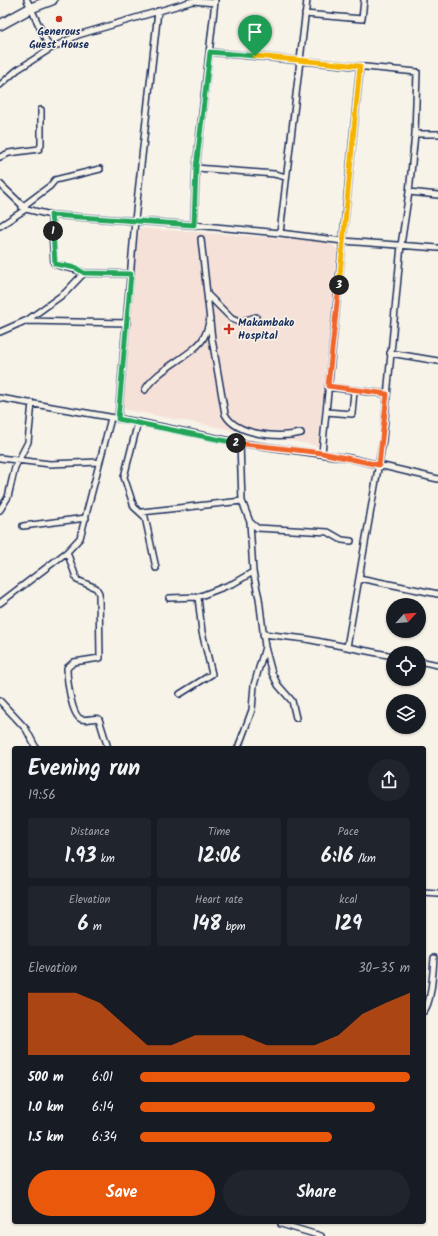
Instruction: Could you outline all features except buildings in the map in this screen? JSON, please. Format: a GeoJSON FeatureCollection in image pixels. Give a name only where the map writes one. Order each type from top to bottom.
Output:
{"type":"FeatureCollection","features":[{"type":"Feature","properties":{"kind":"highway"},"geometry":{"type":"LineString","coordinates":[[0,25],[29,4],[52,0]]}},
{"type":"Feature","properties":{"kind":"street"},"geometry":{"type":"LineString","coordinates":[[280,233],[307,0]]}},
{"type":"Feature","properties":{"kind":"street"},"geometry":{"type":"LineString","coordinates":[[305,14],[362,20],[364,0]]}},
{"type":"Feature","properties":{"kind":"street"},"geometry":{"type":"LineString","coordinates":[[0,85],[17,70],[50,49],[78,35],[193,1],[215,1],[196,168],[194,225]]}},
{"type":"Feature","properties":{"kind":"street"},"geometry":{"type":"LineString","coordinates":[[29,4],[50,49]]}},
{"type":"Feature","properties":{"kind":"street"},"geometry":{"type":"LineString","coordinates":[[118,419],[135,220],[158,11]]}},
{"type":"Feature","properties":{"kind":"street"},"geometry":{"type":"LineString","coordinates":[[210,52],[417,72],[415,134],[404,236]]}},
{"type":"Feature","properties":{"kind":"street"},"geometry":{"type":"LineString","coordinates":[[322,453],[360,66]]}},
{"type":"Feature","properties":{"kind":"street"},"geometry":{"type":"LineString","coordinates":[[413,106],[415,134]]}},
{"type":"Feature","properties":{"kind":"street"},"geometry":{"type":"LineString","coordinates":[[0,157],[39,149],[41,145],[41,110]]}},
{"type":"Feature","properties":{"kind":"street"},"geometry":{"type":"LineString","coordinates":[[415,134],[438,134]]}},
{"type":"Feature","properties":{"kind":"street"},"geometry":{"type":"LineString","coordinates":[[196,168],[274,174],[286,177]]}},
{"type":"Feature","properties":{"kind":"street"},"geometry":{"type":"LineString","coordinates":[[0,226],[24,208],[55,180],[100,169]]}},
{"type":"Feature","properties":{"kind":"street"},"geometry":{"type":"LineString","coordinates":[[0,184],[24,208],[51,215],[194,225],[280,233],[343,241],[438,248]]}},
{"type":"Feature","properties":{"kind":"street"},"geometry":{"type":"LineString","coordinates":[[409,192],[438,195]]}},
{"type":"Feature","properties":{"kind":"street"},"geometry":{"type":"LineString","coordinates":[[347,647],[379,465],[401,245],[409,192]]}},
{"type":"Feature","properties":{"kind":"street"},"geometry":{"type":"LineString","coordinates":[[51,215],[54,263],[76,268],[84,273],[131,274]]}},
{"type":"Feature","properties":{"kind":"street"},"geometry":{"type":"LineString","coordinates":[[201,239],[219,379],[225,414],[228,420],[240,428],[254,432],[288,436],[301,433]]}},
{"type":"Feature","properties":{"kind":"street"},"geometry":{"type":"LineString","coordinates":[[0,332],[25,321],[65,293],[84,273]]}},
{"type":"Feature","properties":{"kind":"street"},"geometry":{"type":"LineString","coordinates":[[208,295],[232,319],[239,322],[256,317]]}},
{"type":"Feature","properties":{"kind":"street"},"geometry":{"type":"LineString","coordinates":[[145,390],[158,375],[204,338],[211,316]]}},
{"type":"Feature","properties":{"kind":"street"},"geometry":{"type":"LineString","coordinates":[[25,321],[126,323]]}},
{"type":"Feature","properties":{"kind":"street"},"geometry":{"type":"LineString","coordinates":[[390,354],[438,361]]}},
{"type":"Feature","properties":{"kind":"street"},"geometry":{"type":"LineString","coordinates":[[328,386],[387,394]]}},
{"type":"Feature","properties":{"kind":"street"},"geometry":{"type":"LineString","coordinates":[[326,412],[352,414],[354,390]]}},
{"type":"Feature","properties":{"kind":"street"},"geometry":{"type":"LineString","coordinates":[[0,398],[138,422],[240,443],[322,453],[438,479]]}},
{"type":"Feature","properties":{"kind":"street"},"geometry":{"type":"LineString","coordinates":[[0,510],[8,497],[19,460],[28,442],[32,403]]}},
{"type":"Feature","properties":{"kind":"street"},"geometry":{"type":"LineString","coordinates":[[0,603],[66,552],[80,538],[111,418]]}},
{"type":"Feature","properties":{"kind":"street"},"geometry":{"type":"LineString","coordinates":[[138,422],[124,477],[136,510],[142,512],[242,501]]}},
{"type":"Feature","properties":{"kind":"street"},"geometry":{"type":"LineString","coordinates":[[240,443],[242,501],[250,522],[253,572],[259,598],[265,647],[272,673],[278,685],[292,701],[296,718]]}},
{"type":"Feature","properties":{"kind":"street"},"geometry":{"type":"LineString","coordinates":[[0,458],[50,464],[99,462]]}},
{"type":"Feature","properties":{"kind":"street"},"geometry":{"type":"LineString","coordinates":[[142,512],[145,517],[156,568]]}},
{"type":"Feature","properties":{"kind":"street"},"geometry":{"type":"LineString","coordinates":[[23,526],[86,518]]}},
{"type":"Feature","properties":{"kind":"street"},"geometry":{"type":"LineString","coordinates":[[250,522],[257,528],[328,532],[342,540],[351,541]]}},
{"type":"Feature","properties":{"kind":"street"},"geometry":{"type":"LineString","coordinates":[[66,552],[77,580],[96,588],[99,593],[100,658],[74,662],[67,668],[71,702],[76,715],[79,718],[99,719],[107,746]]}},
{"type":"Feature","properties":{"kind":"street"},"geometry":{"type":"LineString","coordinates":[[169,598],[198,597],[234,583],[253,572]]}},
{"type":"Feature","properties":{"kind":"street"},"geometry":{"type":"LineString","coordinates":[[359,578],[438,594]]}},
{"type":"Feature","properties":{"kind":"street"},"geometry":{"type":"LineString","coordinates":[[180,694],[212,674],[203,639],[198,597]]}},
{"type":"Feature","properties":{"kind":"street"},"geometry":{"type":"LineString","coordinates":[[263,634],[386,655]]}},
{"type":"Feature","properties":{"kind":"street"},"geometry":{"type":"LineString","coordinates":[[239,746],[252,710],[254,685],[265,647]]}},
{"type":"Feature","properties":{"kind":"street"},"geometry":{"type":"LineString","coordinates":[[426,662],[438,665]]}},
{"type":"Feature","properties":{"kind":"street"},"geometry":{"type":"LineString","coordinates":[[0,701],[26,729],[35,746]]}},
{"type":"Feature","properties":{"kind":"street"},"geometry":{"type":"LineString","coordinates":[[426,893],[438,894]]}},
{"type":"Feature","properties":{"kind":"street"},"geometry":{"type":"LineString","coordinates":[[426,1008],[428,1007],[430,997],[434,958]]}},
{"type":"Feature","properties":{"kind":"street"},"geometry":{"type":"LineString","coordinates":[[281,1224],[312,1235],[321,1236]]}},
{"type":"Feature","properties":{"kind":"shaded area","name":"Makambako Hospital"},"geometry":{"type":"Polygon","coordinates":[[[139,228],[330,242],[337,249],[318,446],[121,409],[139,228]]]}},
{"type":"Feature","properties":{"kind":"place","name":"Generous Guest House"},"geometry":{"type":"Point","coordinates":[59,19]}},
{"type":"Feature","properties":{"kind":"place","name":"Makambako Hospital"},"geometry":{"type":"Point","coordinates":[229,329]}},
{"type":"Feature","properties":{"kind":"route"},"geometry":{"type":"LineString","coordinates":[[210,52],[255,56],[360,66],[328,386],[387,394],[379,465],[322,453],[240,443],[118,419],[131,274],[84,273],[76,268],[54,263],[54,239],[51,215],[194,225],[196,168],[210,52]]}}]}
